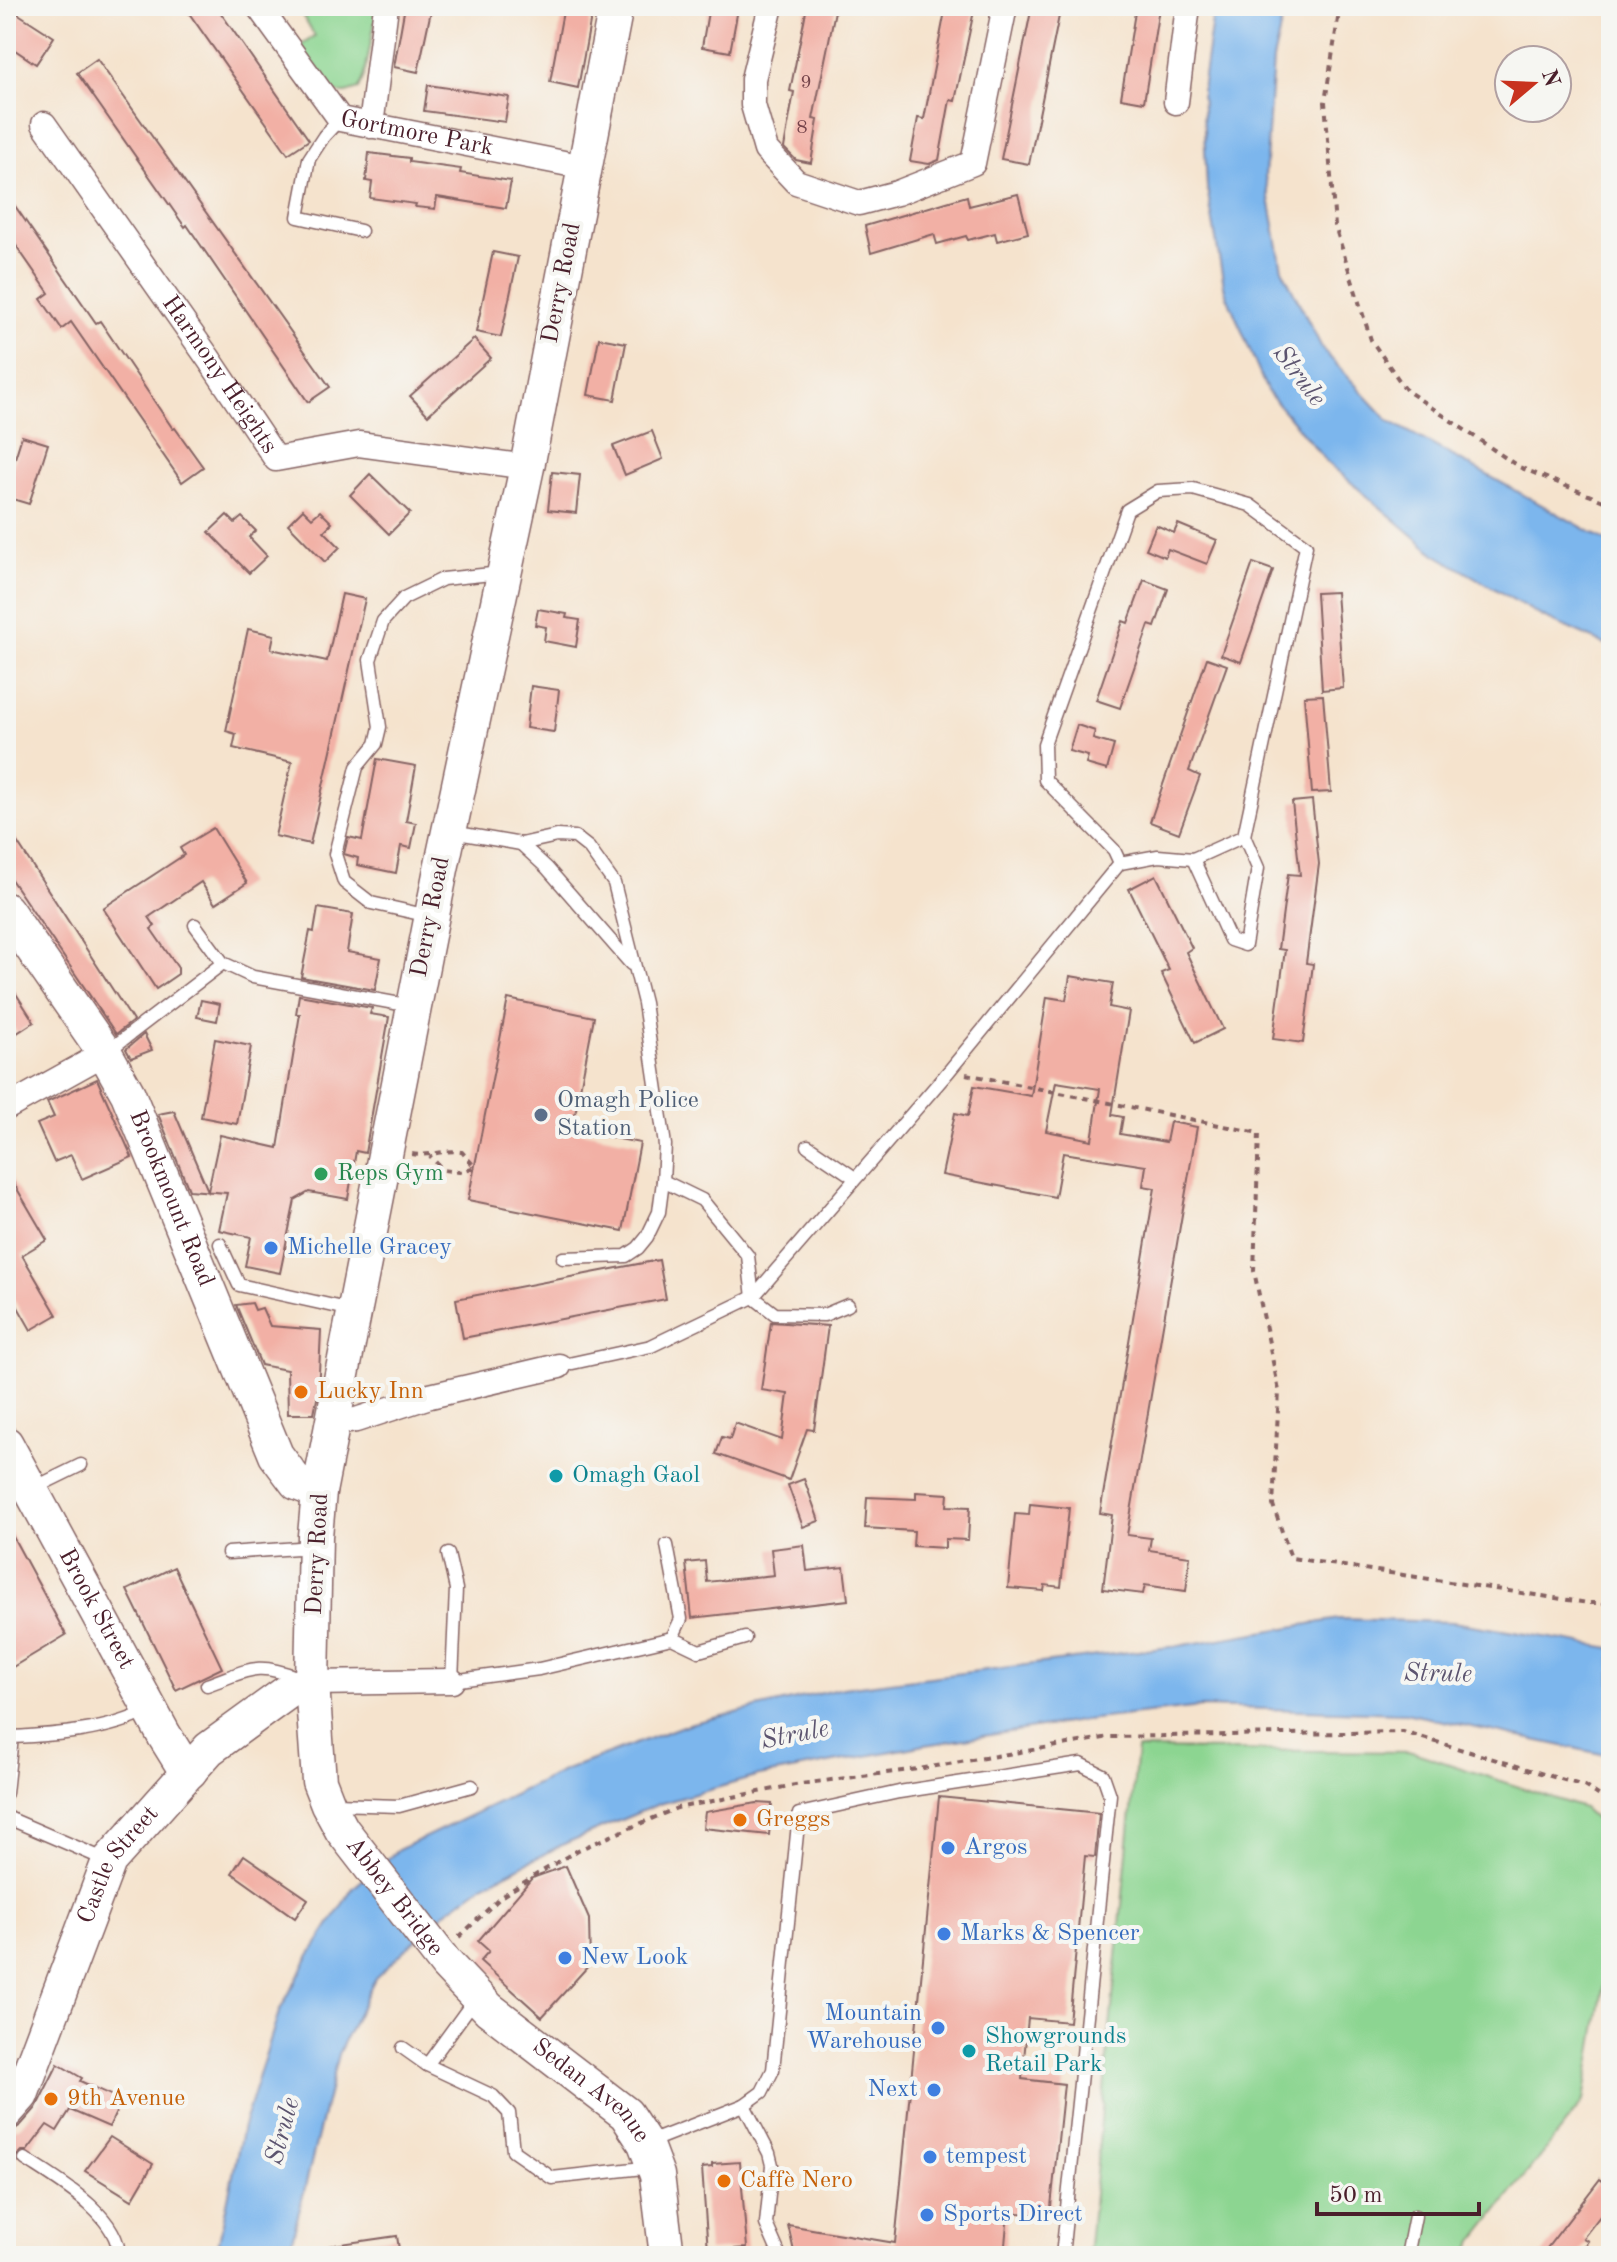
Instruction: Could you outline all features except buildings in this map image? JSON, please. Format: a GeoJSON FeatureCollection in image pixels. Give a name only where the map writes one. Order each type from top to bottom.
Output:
{"type":"FeatureCollection","features":[{"type":"Feature","properties":{"kind":"main road","name":"Derry Road"},"geometry":{"type":"LineString","coordinates":[[335,1817],[319,1781],[312,1683],[319,1492],[448,832],[527,467],[616,6]]}},
{"type":"Feature","properties":{"kind":"main road","name":"Brookmount Road"},"geometry":{"type":"LineString","coordinates":[[6,910],[105,1053],[128,1094],[276,1455],[297,1483],[319,1492]]}},
{"type":"Feature","properties":{"kind":"main road","name":"Brook Street"},"geometry":{"type":"LineString","coordinates":[[6,1444],[150,1709],[182,1764],[190,1771]]}},
{"type":"Feature","properties":{"kind":"main road","name":"Castle Street"},"geometry":{"type":"LineString","coordinates":[[6,2112],[21,2095],[109,1861],[209,1749],[293,1688],[312,1683]]}},
{"type":"Feature","properties":{"kind":"main road","name":"Abbey Bridge"},"geometry":{"type":"LineString","coordinates":[[335,1817],[446,1964]]}},
{"type":"Feature","properties":{"kind":"main road","name":"Sedan Avenue"},"geometry":{"type":"LineString","coordinates":[[446,1964],[489,2009],[626,2114],[650,2155],[657,2175],[667,2256]]}},
{"type":"Feature","properties":{"kind":"street","name":"Gortmore Park"},"geometry":{"type":"LineString","coordinates":[[258,6],[340,119],[584,167]]}},
{"type":"Feature","properties":{"kind":"street"},"geometry":{"type":"LineString","coordinates":[[371,126],[386,6]]}},
{"type":"Feature","properties":{"kind":"street"},"geometry":{"type":"LineString","coordinates":[[771,6],[753,79],[753,105],[766,150],[796,182],[859,203],[897,193],[973,163],[1005,6]]}},
{"type":"Feature","properties":{"kind":"street"},"geometry":{"type":"LineString","coordinates":[[1176,102],[1188,6]]}},
{"type":"Feature","properties":{"kind":"street","name":"Harmony Heights"},"geometry":{"type":"LineString","coordinates":[[44,124],[276,459],[359,444],[527,467]]}},
{"type":"Feature","properties":{"kind":"street"},"geometry":{"type":"LineString","coordinates":[[6,1108],[105,1053]]}},
{"type":"Feature","properties":{"kind":"street"},"geometry":{"type":"LineString","coordinates":[[334,1423],[356,1420],[430,1396],[559,1366]]}},
{"type":"Feature","properties":{"kind":"street"},"geometry":{"type":"LineString","coordinates":[[312,1683],[452,1681]]}},
{"type":"Feature","properties":{"kind":"lane"},"geometry":{"type":"LineString","coordinates":[[340,119],[309,159],[298,217],[361,231]]}},
{"type":"Feature","properties":{"kind":"lane"},"geometry":{"type":"LineString","coordinates":[[1120,863],[1114,850],[1045,780],[1044,744],[1127,510],[1158,491],[1193,489],[1250,505],[1306,546],[1244,836],[1258,868],[1245,945],[1230,940],[1193,859]]}},
{"type":"Feature","properties":{"kind":"lane"},"geometry":{"type":"LineString","coordinates":[[431,917],[371,903],[344,882],[335,854],[357,767],[376,744],[380,727],[370,660],[383,621],[404,598],[443,579],[504,573]]}},
{"type":"Feature","properties":{"kind":"lane"},"geometry":{"type":"LineString","coordinates":[[448,832],[521,844],[557,836],[575,837],[589,848],[614,883],[644,1003],[665,1145],[659,1212],[647,1237],[626,1256],[563,1258]]}},
{"type":"Feature","properties":{"kind":"lane"},"geometry":{"type":"LineString","coordinates":[[559,1366],[651,1346],[753,1297],[949,1071],[1120,863],[1158,856],[1193,859],[1244,836]]}},
{"type":"Feature","properties":{"kind":"lane"},"geometry":{"type":"LineString","coordinates":[[521,844],[547,868],[633,967]]}},
{"type":"Feature","properties":{"kind":"lane"},"geometry":{"type":"LineString","coordinates":[[195,925],[223,963],[253,977],[414,1006]]}},
{"type":"Feature","properties":{"kind":"lane"},"geometry":{"type":"LineString","coordinates":[[614,946],[625,932]]}},
{"type":"Feature","properties":{"kind":"lane"},"geometry":{"type":"LineString","coordinates":[[105,1053],[223,963]]}},
{"type":"Feature","properties":{"kind":"lane"},"geometry":{"type":"LineString","coordinates":[[808,1146],[855,1178]]}},
{"type":"Feature","properties":{"kind":"lane"},"geometry":{"type":"LineString","coordinates":[[663,1181],[702,1200],[748,1256],[753,1297],[775,1314],[824,1315],[848,1305]]}},
{"type":"Feature","properties":{"kind":"lane"},"geometry":{"type":"LineString","coordinates":[[220,1244],[239,1285],[355,1311]]}},
{"type":"Feature","properties":{"kind":"lane"},"geometry":{"type":"LineString","coordinates":[[32,1489],[81,1465]]}},
{"type":"Feature","properties":{"kind":"lane"},"geometry":{"type":"LineString","coordinates":[[667,1545],[681,1619],[672,1638]]}},
{"type":"Feature","properties":{"kind":"lane"},"geometry":{"type":"LineString","coordinates":[[228,1553],[315,1547]]}},
{"type":"Feature","properties":{"kind":"lane"},"geometry":{"type":"LineString","coordinates":[[448,1554],[456,1589],[452,1681],[539,1669],[672,1638],[699,1651],[745,1638]]}},
{"type":"Feature","properties":{"kind":"lane"},"geometry":{"type":"LineString","coordinates":[[207,1685],[256,1667],[274,1669],[312,1683]]}},
{"type":"Feature","properties":{"kind":"lane"},"geometry":{"type":"LineString","coordinates":[[6,1793],[12,1737],[71,1731],[133,1719],[150,1709]]}},
{"type":"Feature","properties":{"kind":"lane"},"geometry":{"type":"LineString","coordinates":[[403,2048],[427,2065],[493,2096],[509,2113],[513,2151],[552,2178],[650,2155],[744,2105],[762,2092],[776,2058],[799,1814],[899,1792],[1081,1764],[1103,1775],[1110,1795],[1062,2256]]}},
{"type":"Feature","properties":{"kind":"lane"},"geometry":{"type":"LineString","coordinates":[[335,1817],[399,1806],[472,1786]]}},
{"type":"Feature","properties":{"kind":"lane"},"geometry":{"type":"LineString","coordinates":[[6,1817],[109,1861]]}},
{"type":"Feature","properties":{"kind":"lane"},"geometry":{"type":"LineString","coordinates":[[427,2065],[477,1996]]}},
{"type":"Feature","properties":{"kind":"lane"},"geometry":{"type":"LineString","coordinates":[[744,2105],[772,2165],[766,2224],[780,2256]]}},
{"type":"Feature","properties":{"kind":"lane"},"geometry":{"type":"LineString","coordinates":[[25,2159],[76,2193],[105,2221],[119,2249],[119,2256]]}},
{"type":"Feature","properties":{"kind":"lane"},"geometry":{"type":"LineString","coordinates":[[1407,2256],[1415,2216]]}},
{"type":"Feature","properties":{"kind":"path"},"geometry":{"type":"LineString","coordinates":[[1340,6],[1325,102],[1335,226],[1371,340],[1406,390],[1519,467],[1611,504]]}},
{"type":"Feature","properties":{"kind":"path"},"geometry":{"type":"LineString","coordinates":[[949,1071],[1259,1133],[1254,1271],[1279,1391],[1273,1505],[1291,1558],[1588,1603],[1611,1603]]}},
{"type":"Feature","properties":{"kind":"path"},"geometry":{"type":"LineString","coordinates":[[386,1152],[430,1156],[448,1150],[462,1152],[475,1167],[459,1172],[443,1170],[430,1156]]}},
{"type":"Feature","properties":{"kind":"green space"},"geometry":{"type":"Polygon","coordinates":[[[316,6],[378,6],[364,78],[359,89],[333,93],[297,48],[315,36],[302,15],[316,6]]]}},
{"type":"Feature","properties":{"kind":"green space"},"geometry":{"type":"Polygon","coordinates":[[[1137,1749],[1413,1752],[1583,1808],[1611,1834],[1611,1941],[1584,2100],[1474,2241],[1466,2256],[1088,2256],[1137,1749]]]}},
{"type":"Feature","properties":{"kind":"water","name":"Strule"},"geometry":{"type":"Polygon","coordinates":[[[1214,6],[1285,6],[1273,60],[1265,176],[1282,269],[1323,350],[1389,421],[1611,543],[1611,647],[1543,617],[1435,554],[1326,461],[1267,391],[1225,291],[1207,188],[1202,90],[1214,6]]]}},
{"type":"Feature","properties":{"kind":"water","name":"Strule"},"geometry":{"type":"Polygon","coordinates":[[[1339,1619],[1453,1622],[1611,1648],[1611,1756],[1405,1713],[1201,1707],[1086,1720],[925,1745],[759,1776],[659,1804],[566,1843],[483,1885],[447,1911],[375,1978],[338,2054],[288,2256],[216,2256],[243,2126],[279,2012],[308,1958],[353,1888],[398,1850],[563,1771],[688,1724],[843,1688],[1178,1646],[1339,1619]]]}},
{"type":"Feature","properties":{"kind":"place","name":"Omagh Police Station"},"geometry":{"type":"Point","coordinates":[541,1115]}},
{"type":"Feature","properties":{"kind":"place","name":"Reps Gym"},"geometry":{"type":"Point","coordinates":[321,1174]}},
{"type":"Feature","properties":{"kind":"place","name":"Michelle Gracey"},"geometry":{"type":"Point","coordinates":[271,1248]}},
{"type":"Feature","properties":{"kind":"place","name":"Lucky Inn"},"geometry":{"type":"Point","coordinates":[301,1392]}},
{"type":"Feature","properties":{"kind":"place","name":"Omagh Gaol"},"geometry":{"type":"Point","coordinates":[556,1476]}},
{"type":"Feature","properties":{"kind":"place","name":"Greggs"},"geometry":{"type":"Point","coordinates":[740,1820]}},
{"type":"Feature","properties":{"kind":"place","name":"Argos"},"geometry":{"type":"Point","coordinates":[948,1848]}},
{"type":"Feature","properties":{"kind":"place","name":"Marks & Spencer"},"geometry":{"type":"Point","coordinates":[944,1934]}},
{"type":"Feature","properties":{"kind":"place","name":"New Look"},"geometry":{"type":"Point","coordinates":[565,1958]}},
{"type":"Feature","properties":{"kind":"place","name":"Mountain Warehouse"},"geometry":{"type":"Point","coordinates":[938,2028]}},
{"type":"Feature","properties":{"kind":"place","name":"Showgrounds Retail Park"},"geometry":{"type":"Point","coordinates":[969,2051]}},
{"type":"Feature","properties":{"kind":"place","name":"Next"},"geometry":{"type":"Point","coordinates":[934,2090]}},
{"type":"Feature","properties":{"kind":"place","name":"9th Avenue"},"geometry":{"type":"Point","coordinates":[51,2099]}},
{"type":"Feature","properties":{"kind":"place","name":"tempest"},"geometry":{"type":"Point","coordinates":[930,2157]}},
{"type":"Feature","properties":{"kind":"place","name":"Caffè Nero"},"geometry":{"type":"Point","coordinates":[724,2181]}},
{"type":"Feature","properties":{"kind":"place","name":"Sports Direct"},"geometry":{"type":"Point","coordinates":[927,2215]}}]}
